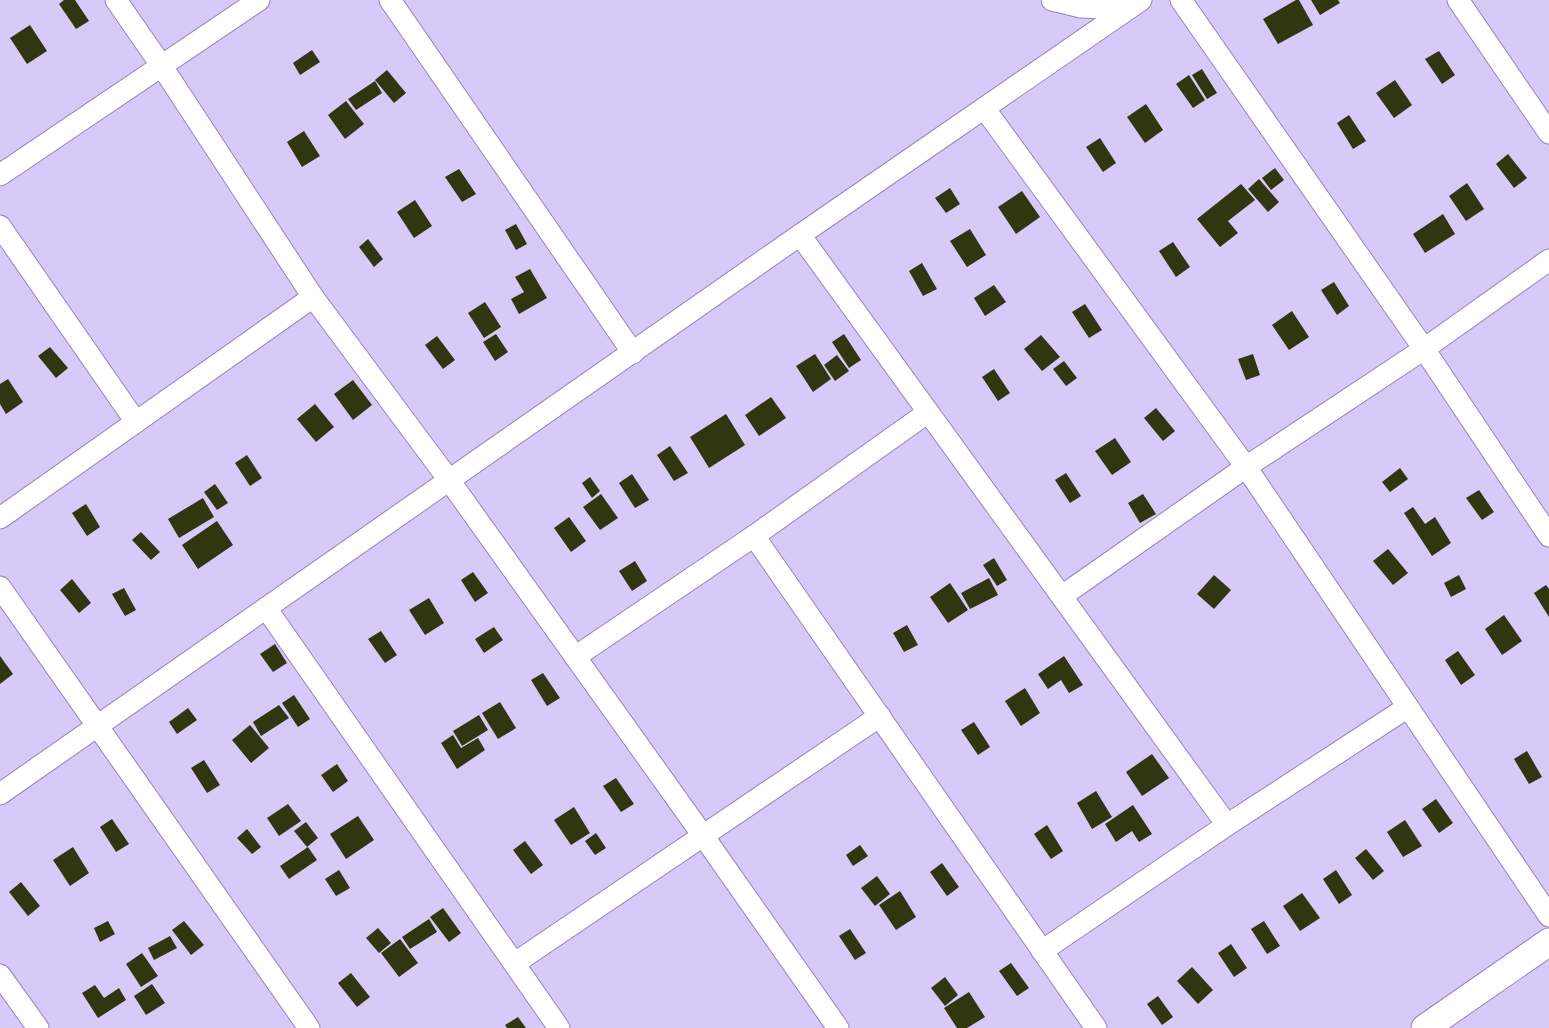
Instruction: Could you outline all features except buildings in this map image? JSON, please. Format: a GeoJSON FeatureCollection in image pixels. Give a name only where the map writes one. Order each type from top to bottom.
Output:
{"type":"FeatureCollection","features":[{"type":"Feature","properties":{"kind":"street"},"geometry":{"type":"LineString","coordinates":[[116,0],[313,297],[449,480],[838,1028]]}},
{"type":"Feature","properties":{"kind":"street"},"geometry":{"type":"LineString","coordinates":[[0,175],[259,0]]}},
{"type":"Feature","properties":{"kind":"street"},"geometry":{"type":"LineString","coordinates":[[390,0],[633,353]]}},
{"type":"Feature","properties":{"kind":"street"},"geometry":{"type":"LineString","coordinates":[[1052,0],[1081,8],[1134,4]]}},
{"type":"Feature","properties":{"kind":"street"},"geometry":{"type":"LineString","coordinates":[[1181,0],[1424,349],[1549,536]]}},
{"type":"Feature","properties":{"kind":"street"},"geometry":{"type":"LineString","coordinates":[[1458,0],[1549,133]]}},
{"type":"Feature","properties":{"kind":"street"},"geometry":{"type":"LineString","coordinates":[[0,794],[1134,4]]}},
{"type":"Feature","properties":{"kind":"street"},"geometry":{"type":"LineString","coordinates":[[984,108],[1246,467],[1549,916]]}},
{"type":"Feature","properties":{"kind":"street"},"geometry":{"type":"LineString","coordinates":[[0,226],[136,422]]}},
{"type":"Feature","properties":{"kind":"street"},"geometry":{"type":"LineString","coordinates":[[800,235],[1227,825]]}},
{"type":"Feature","properties":{"kind":"street"},"geometry":{"type":"LineString","coordinates":[[1062,596],[1246,467],[1424,349],[1549,260]]}},
{"type":"Feature","properties":{"kind":"street"},"geometry":{"type":"LineString","coordinates":[[0,518],[313,297]]}},
{"type":"Feature","properties":{"kind":"street"},"geometry":{"type":"LineString","coordinates":[[575,657],[754,536],[927,413]]}},
{"type":"Feature","properties":{"kind":"street"},"geometry":{"type":"LineString","coordinates":[[754,536],[1096,1028]]}},
{"type":"Feature","properties":{"kind":"street"},"geometry":{"type":"LineString","coordinates":[[0,587],[309,1028]]}},
{"type":"Feature","properties":{"kind":"street"},"geometry":{"type":"LineString","coordinates":[[266,608],[559,1028]]}},
{"type":"Feature","properties":{"kind":"street"},"geometry":{"type":"LineString","coordinates":[[1042,951],[1227,825],[1408,707]]}},
{"type":"Feature","properties":{"kind":"street"},"geometry":{"type":"LineString","coordinates":[[515,963],[880,716]]}},
{"type":"Feature","properties":{"kind":"street"},"geometry":{"type":"LineString","coordinates":[[1425,1028],[1549,942]]}},
{"type":"Feature","properties":{"kind":"street"},"geometry":{"type":"LineString","coordinates":[[0,975],[38,1028]]}}]}
